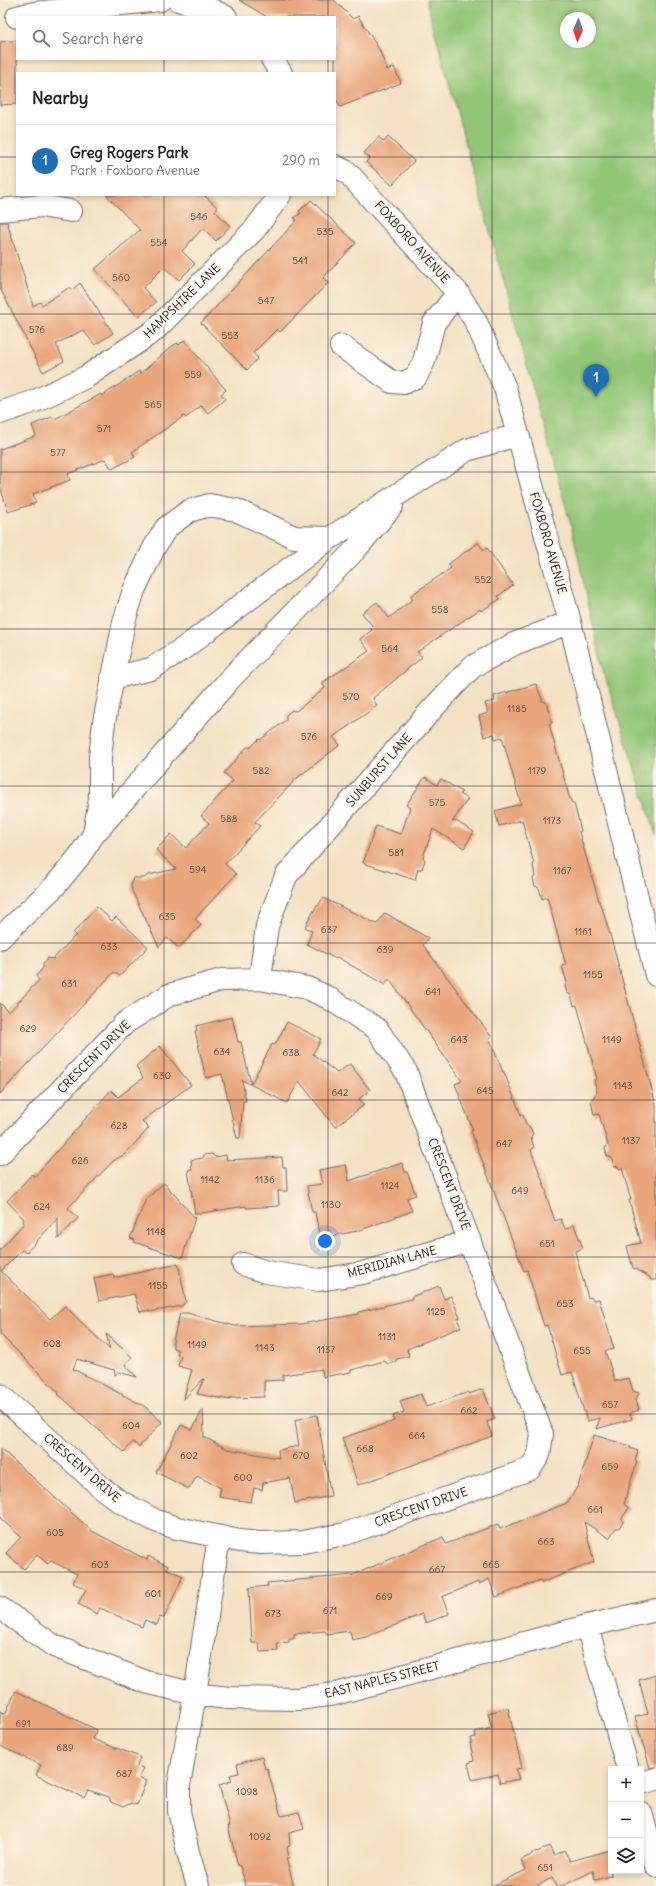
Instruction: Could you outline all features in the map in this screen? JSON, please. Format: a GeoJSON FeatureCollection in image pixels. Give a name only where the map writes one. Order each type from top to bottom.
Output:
{"type":"FeatureCollection","features":[{"type":"Feature","properties":{"kind":"street"},"geometry":{"type":"LineString","coordinates":[[21,16],[34,13],[160,0]]}},
{"type":"Feature","properties":{"kind":"street"},"geometry":{"type":"LineString","coordinates":[[178,0],[210,9],[224,16]]}},
{"type":"Feature","properties":{"kind":"street"},"geometry":{"type":"LineString","coordinates":[[0,21],[16,17]]}},
{"type":"Feature","properties":{"kind":"street"},"geometry":{"type":"LineString","coordinates":[[273,60],[280,72]]}},
{"type":"Feature","properties":{"kind":"street","name":"FOXBORO AVENUE"},"geometry":{"type":"LineString","coordinates":[[336,166],[347,172],[458,293],[476,322],[505,388],[570,622],[656,975]]}},
{"type":"Feature","properties":{"kind":"street","name":"HAMPSHIRE LANE"},"geometry":{"type":"LineString","coordinates":[[0,413],[35,401],[86,377],[154,331],[255,229],[279,196]]}},
{"type":"Feature","properties":{"kind":"street"},"geometry":{"type":"LineString","coordinates":[[0,210],[41,206],[71,211]]}},
{"type":"Feature","properties":{"kind":"street"},"geometry":{"type":"LineString","coordinates":[[341,346],[392,382],[404,383],[416,377],[424,361],[434,323],[458,293]]}},
{"type":"Feature","properties":{"kind":"street"},"geometry":{"type":"LineString","coordinates":[[112,678],[151,669],[177,652],[330,538],[467,450],[517,435]]}},
{"type":"Feature","properties":{"kind":"street"},"geometry":{"type":"LineString","coordinates":[[0,938],[54,886],[78,858],[94,834],[229,680],[355,550],[407,489]]}},
{"type":"Feature","properties":{"kind":"street"},"geometry":{"type":"LineString","coordinates":[[94,834],[100,799],[100,757],[112,678],[124,622],[134,590],[154,548],[166,528],[189,511],[209,505],[236,510],[294,537],[330,538]]}},
{"type":"Feature","properties":{"kind":"street","name":"SUNBURST LANE"},"geometry":{"type":"LineString","coordinates":[[260,979],[267,926],[286,876],[400,745],[472,667],[514,644],[570,622]]}},
{"type":"Feature","properties":{"kind":"street","name":"CRESCENT DRIVE"},"geometry":{"type":"LineString","coordinates":[[0,1154],[125,1023],[168,995],[221,980],[260,979],[308,988],[327,997],[377,1029],[406,1072],[542,1434],[539,1455],[530,1469],[345,1534],[324,1539],[281,1543],[240,1541],[177,1528],[150,1518],[119,1500],[102,1488],[0,1395]]}},
{"type":"Feature","properties":{"kind":"street","name":"MERIDIAN LANE"},"geometry":{"type":"LineString","coordinates":[[243,1264],[266,1272],[319,1280],[363,1272],[470,1241]]}},
{"type":"Feature","properties":{"kind":"street"},"geometry":{"type":"LineString","coordinates":[[198,1886],[188,1852],[179,1811],[178,1785],[195,1694],[219,1537]]}},
{"type":"Feature","properties":{"kind":"street","name":"EAST NAPLES STREET"},"geometry":{"type":"LineString","coordinates":[[0,1608],[54,1646],[146,1682],[195,1694],[228,1698],[298,1699],[335,1694],[587,1626],[656,1610]]}},
{"type":"Feature","properties":{"kind":"street"},"geometry":{"type":"LineString","coordinates":[[587,1626],[627,1766]]}},
{"type":"Feature","properties":{"kind":"street"},"geometry":{"type":"LineString","coordinates":[[644,1782],[656,1779]]}},
{"type":"Feature","properties":{"kind":"street"},"geometry":{"type":"LineString","coordinates":[[644,1824],[656,1866]]}},
{"type":"Feature","properties":{"kind":"green space"},"geometry":{"type":"Polygon","coordinates":[[[426,0],[656,0],[656,835],[603,670],[572,529],[426,0]]]}},
{"type":"Feature","properties":{"kind":"building"},"geometry":{"type":"Polygon","coordinates":[[[239,0],[334,0],[353,19],[358,16],[379,49],[387,70],[394,67],[401,83],[340,107],[336,99],[336,16],[265,16],[239,0]]]}},
{"type":"Feature","properties":{"kind":"building"},"geometry":{"type":"Polygon","coordinates":[[[16,41],[16,104],[0,105],[0,42],[16,41]]]}},
{"type":"Feature","properties":{"kind":"building"},"geometry":{"type":"Polygon","coordinates":[[[379,137],[384,142],[388,137],[414,161],[392,185],[366,162],[370,158],[364,153],[379,137]]]}},
{"type":"Feature","properties":{"kind":"building"},"geometry":{"type":"Polygon","coordinates":[[[107,196],[205,196],[218,208],[215,211],[230,226],[216,241],[203,228],[182,251],[195,264],[179,280],[164,267],[143,288],[156,302],[138,317],[95,269],[140,230],[107,196]]]}},
{"type":"Feature","properties":{"kind":"building"},"geometry":{"type":"Polygon","coordinates":[[[311,200],[356,243],[323,278],[328,283],[280,332],[277,329],[253,353],[258,358],[247,370],[201,323],[297,220],[294,218],[301,213],[299,211],[311,200]]]}},
{"type":"Feature","properties":{"kind":"building"},"geometry":{"type":"Polygon","coordinates":[[[0,222],[7,222],[33,306],[40,302],[42,305],[70,287],[72,290],[80,283],[113,333],[95,345],[83,330],[56,344],[64,361],[43,372],[0,288],[0,222]]]}},
{"type":"Feature","properties":{"kind":"building"},"geometry":{"type":"Polygon","coordinates":[[[184,340],[226,390],[221,394],[225,399],[208,413],[201,405],[186,418],[184,416],[132,452],[135,457],[112,469],[105,459],[68,474],[70,480],[33,494],[36,503],[8,512],[0,486],[0,449],[36,436],[32,425],[52,417],[55,419],[101,394],[102,396],[139,371],[141,373],[171,347],[177,343],[179,345],[184,340]]]}},
{"type":"Feature","properties":{"kind":"building"},"geometry":{"type":"Polygon","coordinates":[[[478,543],[484,550],[487,548],[513,585],[498,596],[500,599],[481,611],[480,609],[417,652],[422,657],[373,698],[377,706],[333,737],[340,745],[297,778],[255,822],[260,826],[225,864],[236,874],[195,919],[201,925],[179,948],[167,938],[159,947],[132,891],[131,887],[133,878],[144,878],[148,875],[176,869],[156,850],[171,834],[186,848],[209,823],[201,816],[233,781],[224,773],[247,747],[251,747],[259,739],[260,740],[286,720],[286,715],[292,710],[296,711],[325,688],[322,683],[369,651],[360,639],[372,630],[370,627],[372,625],[362,613],[377,602],[389,618],[413,599],[410,596],[451,568],[448,564],[478,543]]]}},
{"type":"Feature","properties":{"kind":"building"},"geometry":{"type":"Polygon","coordinates":[[[536,684],[543,702],[546,702],[552,723],[549,724],[569,796],[572,803],[574,803],[581,831],[579,832],[611,938],[656,1105],[656,1280],[651,1280],[650,1277],[633,1268],[627,1246],[641,1243],[629,1200],[631,1200],[622,1168],[619,1169],[618,1166],[614,1167],[612,1158],[607,1156],[605,1148],[608,1145],[599,1114],[594,1115],[591,1101],[597,1092],[594,1080],[597,1079],[577,1005],[574,1006],[571,995],[567,993],[565,986],[567,983],[562,966],[566,965],[547,897],[542,899],[539,888],[535,886],[533,879],[535,876],[534,864],[522,820],[499,826],[495,811],[521,804],[502,737],[495,739],[494,734],[484,737],[479,716],[488,713],[485,703],[495,701],[494,696],[536,684]]]}},
{"type":"Feature","properties":{"kind":"building"},"geometry":{"type":"Polygon","coordinates":[[[425,777],[437,785],[441,779],[462,792],[460,794],[468,799],[452,822],[456,821],[474,832],[464,848],[433,829],[423,857],[425,860],[422,869],[418,869],[415,880],[363,863],[376,826],[401,834],[410,808],[406,805],[425,777]]]}},
{"type":"Feature","properties":{"kind":"building"},"geometry":{"type":"Polygon","coordinates":[[[323,898],[377,924],[385,913],[428,938],[423,945],[491,1036],[489,1038],[521,1115],[523,1115],[526,1125],[530,1127],[533,1134],[531,1137],[534,1148],[531,1150],[547,1193],[546,1195],[555,1221],[561,1219],[565,1229],[574,1225],[583,1248],[575,1251],[588,1298],[591,1297],[593,1300],[599,1299],[614,1349],[605,1351],[615,1381],[629,1378],[633,1391],[639,1393],[636,1399],[639,1410],[630,1413],[632,1419],[596,1429],[600,1418],[587,1421],[572,1372],[562,1375],[547,1325],[544,1326],[527,1270],[524,1271],[471,1131],[473,1130],[455,1084],[462,1081],[389,979],[385,985],[337,957],[336,959],[307,944],[312,931],[305,927],[317,905],[318,906],[323,898]]]}},
{"type":"Feature","properties":{"kind":"building"},"geometry":{"type":"Polygon","coordinates":[[[97,907],[112,921],[116,917],[148,947],[120,976],[114,972],[0,1094],[0,1003],[9,1012],[39,980],[36,976],[43,968],[43,964],[48,958],[53,959],[76,935],[73,933],[97,907]]]}},
{"type":"Feature","properties":{"kind":"building"},"geometry":{"type":"Polygon","coordinates":[[[232,1017],[238,1042],[241,1042],[251,1084],[272,1044],[275,1045],[287,1022],[321,1039],[313,1054],[337,1073],[350,1064],[370,1090],[359,1099],[364,1105],[335,1127],[299,1081],[287,1103],[242,1080],[246,1101],[243,1101],[240,1138],[237,1138],[222,1074],[206,1078],[195,1031],[197,1031],[196,1026],[232,1017]]]}},
{"type":"Feature","properties":{"kind":"building"},"geometry":{"type":"Polygon","coordinates":[[[160,1046],[191,1085],[142,1121],[149,1128],[125,1154],[113,1161],[68,1208],[78,1218],[58,1239],[58,1218],[26,1253],[22,1250],[1,1271],[50,1319],[65,1306],[110,1350],[106,1334],[132,1357],[125,1365],[137,1377],[118,1372],[115,1375],[114,1370],[77,1359],[73,1369],[144,1406],[162,1422],[139,1447],[133,1442],[124,1452],[58,1394],[59,1393],[0,1334],[0,1250],[24,1223],[24,1219],[7,1201],[32,1174],[34,1177],[111,1090],[118,1097],[143,1078],[136,1066],[160,1046]]]}},
{"type":"Feature","properties":{"kind":"building"},"geometry":{"type":"Polygon","coordinates":[[[212,1154],[215,1157],[226,1155],[227,1160],[282,1157],[283,1167],[286,1167],[287,1191],[278,1191],[279,1206],[246,1208],[246,1206],[195,1214],[188,1170],[192,1169],[191,1160],[203,1158],[204,1155],[212,1154]]]}},
{"type":"Feature","properties":{"kind":"building"},"geometry":{"type":"Polygon","coordinates":[[[402,1163],[416,1195],[407,1198],[412,1211],[358,1231],[320,1238],[315,1212],[312,1212],[307,1186],[322,1184],[319,1170],[346,1165],[349,1181],[402,1163]]]}},
{"type":"Feature","properties":{"kind":"building"},"geometry":{"type":"Polygon","coordinates":[[[164,1183],[195,1218],[182,1258],[134,1242],[135,1240],[130,1238],[146,1199],[164,1183]]]}},
{"type":"Feature","properties":{"kind":"building"},"geometry":{"type":"Polygon","coordinates":[[[178,1264],[186,1301],[182,1306],[149,1312],[149,1310],[140,1312],[134,1294],[99,1301],[94,1278],[113,1274],[114,1278],[178,1264]]]}},
{"type":"Feature","properties":{"kind":"building"},"geometry":{"type":"Polygon","coordinates":[[[439,1286],[444,1299],[451,1296],[460,1318],[457,1319],[461,1327],[407,1349],[409,1356],[397,1359],[395,1362],[388,1364],[384,1361],[351,1370],[351,1372],[323,1377],[322,1369],[283,1375],[283,1380],[264,1381],[264,1397],[230,1398],[230,1400],[197,1394],[203,1379],[183,1400],[192,1370],[178,1366],[181,1356],[177,1355],[178,1350],[173,1348],[173,1341],[180,1313],[187,1313],[235,1326],[301,1324],[359,1314],[359,1312],[412,1299],[411,1297],[439,1286]]]}},
{"type":"Feature","properties":{"kind":"building"},"geometry":{"type":"Polygon","coordinates":[[[483,1389],[495,1419],[487,1422],[492,1436],[358,1485],[342,1438],[394,1421],[393,1416],[404,1412],[400,1401],[421,1394],[426,1407],[469,1392],[469,1394],[483,1389]]]}},
{"type":"Feature","properties":{"kind":"building"},"geometry":{"type":"Polygon","coordinates":[[[203,1409],[204,1437],[227,1449],[279,1458],[278,1450],[299,1446],[295,1420],[317,1415],[331,1496],[295,1503],[290,1478],[263,1483],[262,1490],[254,1488],[251,1502],[219,1497],[221,1488],[197,1476],[189,1489],[156,1472],[181,1425],[192,1430],[203,1409]]]}},
{"type":"Feature","properties":{"kind":"building"},"geometry":{"type":"Polygon","coordinates":[[[594,1435],[630,1446],[630,1448],[638,1451],[635,1460],[637,1461],[624,1504],[629,1508],[622,1518],[623,1522],[619,1528],[616,1528],[609,1538],[584,1522],[594,1562],[541,1583],[540,1580],[496,1597],[489,1579],[479,1584],[478,1582],[442,1597],[449,1614],[426,1623],[422,1614],[366,1637],[352,1640],[350,1631],[327,1634],[325,1631],[294,1634],[294,1639],[289,1639],[289,1642],[277,1643],[278,1651],[260,1652],[259,1643],[252,1643],[249,1588],[268,1586],[267,1583],[353,1575],[443,1537],[446,1544],[498,1524],[500,1529],[567,1503],[578,1486],[594,1435]]]}},
{"type":"Feature","properties":{"kind":"building"},"geometry":{"type":"Polygon","coordinates":[[[0,1448],[92,1531],[147,1560],[148,1556],[168,1566],[167,1569],[183,1576],[164,1618],[160,1617],[157,1625],[145,1620],[142,1627],[100,1608],[97,1614],[78,1604],[86,1589],[73,1583],[77,1574],[51,1561],[48,1564],[37,1555],[24,1569],[6,1553],[21,1537],[0,1518],[0,1448]]]}},
{"type":"Feature","properties":{"kind":"building"},"geometry":{"type":"Polygon","coordinates":[[[656,1675],[656,1767],[650,1768],[635,1717],[648,1714],[639,1680],[656,1675]]]}},
{"type":"Feature","properties":{"kind":"building"},"geometry":{"type":"Polygon","coordinates":[[[16,1691],[97,1730],[92,1739],[140,1757],[137,1766],[143,1768],[139,1778],[146,1781],[137,1805],[131,1803],[123,1807],[111,1802],[109,1797],[88,1790],[84,1798],[36,1775],[41,1765],[0,1746],[0,1711],[5,1714],[16,1691]]]}},
{"type":"Feature","properties":{"kind":"building"},"geometry":{"type":"Polygon","coordinates":[[[508,1708],[522,1768],[516,1769],[519,1779],[500,1783],[498,1774],[472,1780],[468,1763],[474,1761],[470,1743],[472,1743],[471,1738],[476,1737],[475,1732],[492,1728],[488,1713],[508,1708]]]}},
{"type":"Feature","properties":{"kind":"building"},"geometry":{"type":"Polygon","coordinates":[[[262,1757],[265,1769],[267,1768],[281,1816],[299,1812],[304,1829],[289,1833],[290,1846],[287,1847],[289,1858],[286,1858],[294,1886],[246,1886],[240,1866],[238,1866],[228,1826],[230,1826],[219,1785],[232,1781],[230,1775],[239,1773],[237,1764],[262,1757]]]}},
{"type":"Feature","properties":{"kind":"building"},"geometry":{"type":"Polygon","coordinates":[[[549,1846],[554,1855],[564,1850],[570,1861],[608,1851],[608,1874],[611,1874],[611,1876],[595,1880],[593,1871],[562,1886],[556,1886],[552,1878],[536,1886],[492,1886],[526,1870],[521,1860],[549,1846]]]}},
{"type":"Feature","properties":{"kind":"place","name":"Greg Rogers Park"},"geometry":{"type":"Point","coordinates":[596,397]}}]}
